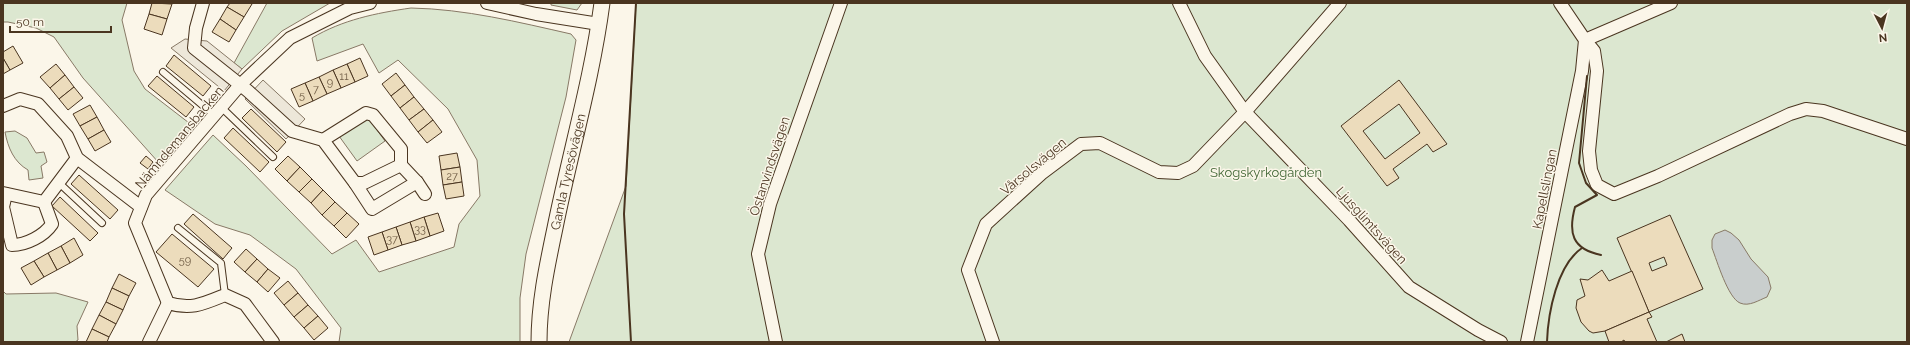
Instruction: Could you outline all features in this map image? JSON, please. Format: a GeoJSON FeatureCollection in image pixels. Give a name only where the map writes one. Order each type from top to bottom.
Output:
{"type":"FeatureCollection","features":[{"type":"Feature","properties":{"kind":"street","name":"Nämndemansbacken"},"geometry":{"type":"LineString","coordinates":[[203,3],[196,28],[194,48],[240,85],[292,131],[323,140]]}},
{"type":"Feature","properties":{"kind":"street","name":"Nämndemansbacken"},"geometry":{"type":"LineString","coordinates":[[168,303],[135,223],[146,195],[240,85],[290,38],[350,8],[370,3]]}},
{"type":"Feature","properties":{"kind":"street"},"geometry":{"type":"LineString","coordinates":[[487,3],[536,14],[599,24]]}},
{"type":"Feature","properties":{"kind":"street","name":"Gamla Tyresövägen"},"geometry":{"type":"LineString","coordinates":[[539,342],[539,318],[546,272],[599,24],[602,3]]}},
{"type":"Feature","properties":{"kind":"street","name":"Östanvindsvägen"},"geometry":{"type":"LineString","coordinates":[[776,342],[758,254],[770,204],[841,3]]}},
{"type":"Feature","properties":{"kind":"street","name":"Ljusglimtsvägen"},"geometry":{"type":"LineString","coordinates":[[1179,3],[1205,56],[1244,112],[1349,220],[1409,287],[1478,330],[1501,342]]}},
{"type":"Feature","properties":{"kind":"street","name":"Vårsolsvägen"},"geometry":{"type":"LineString","coordinates":[[993,342],[968,270],[986,224],[1041,174],[1081,144],[1100,143],[1159,172],[1178,173],[1193,166],[1244,112],[1340,3]]}},
{"type":"Feature","properties":{"kind":"street"},"geometry":{"type":"LineString","coordinates":[[1560,3],[1594,51],[1597,71],[1589,151],[1591,170],[1597,185],[1614,194],[1658,176],[1790,114],[1806,109],[1823,111],[1907,139]]}},
{"type":"Feature","properties":{"kind":"street"},"geometry":{"type":"LineString","coordinates":[[1585,40],[1671,3]]}},
{"type":"Feature","properties":{"kind":"street","name":"Kapellslingan"},"geometry":{"type":"LineString","coordinates":[[1527,342],[1582,71],[1585,40]]}},
{"type":"Feature","properties":{"kind":"street","name":"Nämndemansbacken"},"geometry":{"type":"LineString","coordinates":[[3,106],[20,99],[38,104],[67,136],[77,158],[141,207]]}},
{"type":"Feature","properties":{"kind":"street"},"geometry":{"type":"LineString","coordinates":[[417,182],[372,209],[323,140],[366,113],[373,115],[401,148],[401,165],[417,182],[425,194]]}},
{"type":"Feature","properties":{"kind":"street"},"geometry":{"type":"LineString","coordinates":[[44,202],[77,158]]}},
{"type":"Feature","properties":{"kind":"street"},"geometry":{"type":"LineString","coordinates":[[355,183],[364,183],[401,165]]}},
{"type":"Feature","properties":{"kind":"street"},"geometry":{"type":"LineString","coordinates":[[5,193],[44,202],[52,224],[47,232],[20,245],[12,245],[3,207],[5,193]]}},
{"type":"Feature","properties":{"kind":"street"},"geometry":{"type":"LineString","coordinates":[[149,342],[168,303],[181,307],[198,306],[225,295],[245,304],[273,342]]}},
{"type":"Feature","properties":{"kind":"lane"},"geometry":{"type":"LineString","coordinates":[[163,72],[218,111],[273,156]]}},
{"type":"Feature","properties":{"kind":"lane"},"geometry":{"type":"LineString","coordinates":[[58,182],[102,223]]}},
{"type":"Feature","properties":{"kind":"lane"},"geometry":{"type":"LineString","coordinates":[[178,228],[220,263],[225,295]]}},
{"type":"Feature","properties":{"kind":"green space"},"geometry":{"type":"Polygon","coordinates":[[[3,3],[127,3],[122,20],[134,71],[145,89],[193,126],[159,163],[83,78],[54,37],[36,28],[3,22],[3,3]]]}},
{"type":"Feature","properties":{"kind":"green space"},"geometry":{"type":"Polygon","coordinates":[[[267,3],[330,3],[282,31],[242,69],[234,63],[267,3]]]}},
{"type":"Feature","properties":{"kind":"green space"},"geometry":{"type":"Polygon","coordinates":[[[551,3],[582,3],[577,10],[551,5],[551,3]]]}},
{"type":"Feature","properties":{"kind":"green space","name":"Skogskyrkogården"},"geometry":{"type":"Polygon","coordinates":[[[636,3],[1907,3],[1907,342],[569,342],[626,186],[636,3]]]}},
{"type":"Feature","properties":{"kind":"green space"},"geometry":{"type":"Polygon","coordinates":[[[411,8],[451,11],[491,17],[571,34],[576,40],[566,97],[526,254],[520,298],[520,342],[339,342],[341,328],[296,269],[250,235],[215,224],[165,190],[213,135],[246,166],[332,254],[356,240],[379,272],[454,247],[459,224],[480,196],[477,160],[448,109],[398,60],[379,73],[363,44],[317,61],[312,38],[335,26],[360,18],[411,8]]]}},
{"type":"Feature","properties":{"kind":"green space"},"geometry":{"type":"Polygon","coordinates":[[[367,116],[385,141],[357,161],[339,136],[367,116]]]}},
{"type":"Feature","properties":{"kind":"green space"},"geometry":{"type":"Polygon","coordinates":[[[15,131],[27,138],[36,153],[44,152],[47,162],[41,166],[43,178],[29,180],[28,170],[15,159],[12,154],[5,132],[15,131]]]}},
{"type":"Feature","properties":{"kind":"green space"},"geometry":{"type":"Polygon","coordinates":[[[3,291],[6,294],[56,293],[88,302],[77,326],[78,340],[75,342],[3,342],[3,291]]]}},
{"type":"Feature","properties":{"kind":"shaded area"},"geometry":{"type":"Polygon","coordinates":[[[185,39],[207,41],[242,69],[224,91],[171,48],[185,39]]]}},
{"type":"Feature","properties":{"kind":"shaded area"},"geometry":{"type":"Polygon","coordinates":[[[263,80],[305,119],[286,139],[245,99],[263,80]]]}},
{"type":"Feature","properties":{"kind":"shaded area"},"geometry":{"type":"Polygon","coordinates":[[[1725,230],[1739,240],[1751,259],[1768,277],[1771,288],[1767,297],[1754,303],[1743,304],[1736,300],[1731,294],[1723,278],[1712,248],[1712,240],[1715,234],[1725,230]]]}},
{"type":"Feature","properties":{"kind":"building"},"geometry":{"type":"Polygon","coordinates":[[[152,3],[172,4],[167,19],[149,14],[152,3]]]}},
{"type":"Feature","properties":{"kind":"building"},"geometry":{"type":"Polygon","coordinates":[[[230,3],[252,4],[244,17],[227,7],[230,3]]]}},
{"type":"Feature","properties":{"kind":"building"},"geometry":{"type":"Polygon","coordinates":[[[227,7],[244,17],[236,30],[220,19],[227,7]]]}},
{"type":"Feature","properties":{"kind":"building"},"geometry":{"type":"Polygon","coordinates":[[[149,14],[167,19],[162,35],[144,29],[149,14]]]}},
{"type":"Feature","properties":{"kind":"building"},"geometry":{"type":"Polygon","coordinates":[[[220,19],[236,30],[229,42],[212,32],[220,19]]]}},
{"type":"Feature","properties":{"kind":"building"},"geometry":{"type":"Polygon","coordinates":[[[13,46],[23,63],[10,70],[3,58],[3,52],[13,46]]]}},
{"type":"Feature","properties":{"kind":"building"},"geometry":{"type":"Polygon","coordinates":[[[174,55],[211,86],[203,96],[166,66],[174,55]]]}},
{"type":"Feature","properties":{"kind":"building"},"geometry":{"type":"Polygon","coordinates":[[[3,58],[10,70],[3,74],[3,58]]]}},
{"type":"Feature","properties":{"kind":"building"},"geometry":{"type":"Polygon","coordinates":[[[360,58],[368,76],[355,82],[347,64],[360,58]]]}},
{"type":"Feature","properties":{"kind":"building"},"geometry":{"type":"Polygon","coordinates":[[[56,64],[65,75],[50,88],[40,77],[56,64]]]}},
{"type":"Feature","properties":{"kind":"building"},"geometry":{"type":"Polygon","coordinates":[[[347,64],[355,82],[341,88],[333,70],[347,64]]]}},
{"type":"Feature","properties":{"kind":"building"},"geometry":{"type":"Polygon","coordinates":[[[333,70],[341,88],[327,94],[319,77],[333,70]]]}},
{"type":"Feature","properties":{"kind":"building"},"geometry":{"type":"Polygon","coordinates":[[[396,73],[405,85],[391,96],[382,84],[396,73]]]}},
{"type":"Feature","properties":{"kind":"building"},"geometry":{"type":"Polygon","coordinates":[[[65,75],[74,87],[59,99],[50,88],[65,75]]]}},
{"type":"Feature","properties":{"kind":"building"},"geometry":{"type":"Polygon","coordinates":[[[157,76],[194,107],[186,117],[148,86],[157,76]]]}},
{"type":"Feature","properties":{"kind":"building"},"geometry":{"type":"Polygon","coordinates":[[[319,77],[327,94],[313,101],[305,83],[319,77]]]}},
{"type":"Feature","properties":{"kind":"building"},"geometry":{"type":"Polygon","coordinates":[[[1399,80],[1447,144],[1433,152],[1427,144],[1393,169],[1399,178],[1387,186],[1341,126],[1399,80]],[[1399,104],[1363,131],[1385,159],[1420,133],[1399,104]]]}},
{"type":"Feature","properties":{"kind":"building"},"geometry":{"type":"Polygon","coordinates":[[[305,83],[313,101],[299,107],[291,89],[305,83]]]}},
{"type":"Feature","properties":{"kind":"building"},"geometry":{"type":"Polygon","coordinates":[[[405,85],[414,97],[400,108],[391,96],[405,85]]]}},
{"type":"Feature","properties":{"kind":"building"},"geometry":{"type":"Polygon","coordinates":[[[74,87],[83,98],[68,110],[59,99],[74,87]]]}},
{"type":"Feature","properties":{"kind":"building"},"geometry":{"type":"Polygon","coordinates":[[[414,97],[424,109],[409,120],[400,108],[414,97]]]}},
{"type":"Feature","properties":{"kind":"building"},"geometry":{"type":"Polygon","coordinates":[[[90,105],[97,117],[80,126],[73,114],[90,105]]]}},
{"type":"Feature","properties":{"kind":"building"},"geometry":{"type":"Polygon","coordinates":[[[251,109],[286,142],[277,152],[242,118],[251,109]]]}},
{"type":"Feature","properties":{"kind":"building"},"geometry":{"type":"Polygon","coordinates":[[[424,109],[433,120],[418,132],[409,120],[424,109]]]}},
{"type":"Feature","properties":{"kind":"building"},"geometry":{"type":"Polygon","coordinates":[[[97,117],[104,130],[88,139],[80,126],[97,117]]]}},
{"type":"Feature","properties":{"kind":"building"},"geometry":{"type":"Polygon","coordinates":[[[433,120],[442,132],[427,143],[418,132],[433,120]]]}},
{"type":"Feature","properties":{"kind":"building"},"geometry":{"type":"Polygon","coordinates":[[[233,128],[269,162],[260,172],[224,138],[233,128]]]}},
{"type":"Feature","properties":{"kind":"building"},"geometry":{"type":"Polygon","coordinates":[[[104,130],[111,142],[95,151],[88,139],[104,130]]]}},
{"type":"Feature","properties":{"kind":"building"},"geometry":{"type":"Polygon","coordinates":[[[457,153],[460,167],[441,170],[439,156],[457,153]]]}},
{"type":"Feature","properties":{"kind":"building"},"geometry":{"type":"Polygon","coordinates":[[[146,156],[153,162],[148,169],[140,163],[146,156]]]}},
{"type":"Feature","properties":{"kind":"building"},"geometry":{"type":"Polygon","coordinates":[[[288,156],[300,167],[287,181],[275,169],[288,156]]]}},
{"type":"Feature","properties":{"kind":"building"},"geometry":{"type":"Polygon","coordinates":[[[300,167],[312,179],[299,192],[287,181],[300,167]]]}},
{"type":"Feature","properties":{"kind":"building"},"geometry":{"type":"Polygon","coordinates":[[[460,167],[462,182],[443,185],[441,170],[460,167]]]}},
{"type":"Feature","properties":{"kind":"building"},"geometry":{"type":"Polygon","coordinates":[[[79,175],[118,210],[110,219],[71,184],[79,175]]]}},
{"type":"Feature","properties":{"kind":"building"},"geometry":{"type":"Polygon","coordinates":[[[312,179],[323,190],[311,203],[299,192],[312,179]]]}},
{"type":"Feature","properties":{"kind":"building"},"geometry":{"type":"Polygon","coordinates":[[[462,182],[464,196],[446,199],[443,185],[462,182]]]}},
{"type":"Feature","properties":{"kind":"building"},"geometry":{"type":"Polygon","coordinates":[[[323,190],[335,202],[322,215],[311,203],[323,190]]]}},
{"type":"Feature","properties":{"kind":"building"},"geometry":{"type":"Polygon","coordinates":[[[60,197],[98,233],[90,241],[52,206],[60,197]]]}},
{"type":"Feature","properties":{"kind":"building"},"geometry":{"type":"Polygon","coordinates":[[[335,202],[347,213],[334,226],[322,215],[335,202]]]}},
{"type":"Feature","properties":{"kind":"building"},"geometry":{"type":"Polygon","coordinates":[[[347,213],[359,224],[346,238],[334,226],[347,213]]]}},
{"type":"Feature","properties":{"kind":"building"},"geometry":{"type":"Polygon","coordinates":[[[438,213],[444,231],[430,236],[424,217],[438,213]]]}},
{"type":"Feature","properties":{"kind":"building"},"geometry":{"type":"Polygon","coordinates":[[[193,214],[232,248],[223,259],[184,224],[193,214]]]}},
{"type":"Feature","properties":{"kind":"building"},"geometry":{"type":"Polygon","coordinates":[[[1670,215],[1703,289],[1649,312],[1617,238],[1670,215]],[[1664,257],[1649,263],[1652,271],[1667,265],[1664,257]]]}},
{"type":"Feature","properties":{"kind":"building"},"geometry":{"type":"Polygon","coordinates":[[[424,217],[430,236],[416,241],[410,222],[424,217]]]}},
{"type":"Feature","properties":{"kind":"building"},"geometry":{"type":"Polygon","coordinates":[[[410,222],[416,241],[402,245],[396,227],[410,222]]]}},
{"type":"Feature","properties":{"kind":"building"},"geometry":{"type":"Polygon","coordinates":[[[396,227],[402,245],[388,250],[382,232],[396,227]]]}},
{"type":"Feature","properties":{"kind":"building"},"geometry":{"type":"Polygon","coordinates":[[[382,232],[388,250],[374,255],[368,237],[382,232]]]}},
{"type":"Feature","properties":{"kind":"building"},"geometry":{"type":"Polygon","coordinates":[[[172,234],[214,269],[198,287],[156,252],[172,234]]]}},
{"type":"Feature","properties":{"kind":"building"},"geometry":{"type":"Polygon","coordinates":[[[74,238],[83,255],[70,263],[61,246],[74,238]]]}},
{"type":"Feature","properties":{"kind":"building"},"geometry":{"type":"Polygon","coordinates":[[[61,246],[70,263],[57,270],[48,253],[61,246]]]}},
{"type":"Feature","properties":{"kind":"building"},"geometry":{"type":"Polygon","coordinates":[[[246,249],[257,259],[245,272],[234,262],[246,249]]]}},
{"type":"Feature","properties":{"kind":"building"},"geometry":{"type":"Polygon","coordinates":[[[48,253],[57,270],[44,277],[34,261],[48,253]]]}},
{"type":"Feature","properties":{"kind":"building"},"geometry":{"type":"Polygon","coordinates":[[[257,259],[268,269],[257,282],[245,272],[257,259]]]}},
{"type":"Feature","properties":{"kind":"building"},"geometry":{"type":"Polygon","coordinates":[[[34,261],[44,277],[31,285],[21,268],[34,261]]]}},
{"type":"Feature","properties":{"kind":"building"},"geometry":{"type":"Polygon","coordinates":[[[268,269],[280,278],[268,292],[257,282],[268,269]]]}},
{"type":"Feature","properties":{"kind":"building"},"geometry":{"type":"Polygon","coordinates":[[[1602,270],[1609,281],[1632,271],[1649,312],[1605,331],[1593,333],[1589,331],[1581,322],[1576,308],[1577,300],[1585,296],[1580,279],[1588,280],[1602,270]]]}},
{"type":"Feature","properties":{"kind":"building"},"geometry":{"type":"Polygon","coordinates":[[[119,274],[136,283],[129,296],[112,288],[119,274]]]}},
{"type":"Feature","properties":{"kind":"building"},"geometry":{"type":"Polygon","coordinates":[[[288,281],[298,293],[284,305],[274,293],[288,281]]]}},
{"type":"Feature","properties":{"kind":"building"},"geometry":{"type":"Polygon","coordinates":[[[112,288],[129,296],[123,310],[106,302],[112,288]]]}},
{"type":"Feature","properties":{"kind":"building"},"geometry":{"type":"Polygon","coordinates":[[[298,293],[308,305],[294,317],[284,305],[298,293]]]}},
{"type":"Feature","properties":{"kind":"building"},"geometry":{"type":"Polygon","coordinates":[[[106,302],[123,310],[116,324],[99,315],[106,302]]]}},
{"type":"Feature","properties":{"kind":"building"},"geometry":{"type":"Polygon","coordinates":[[[308,305],[318,316],[304,328],[294,317],[308,305]]]}},
{"type":"Feature","properties":{"kind":"building"},"geometry":{"type":"Polygon","coordinates":[[[1649,312],[1652,317],[1647,319],[1657,342],[1625,342],[1624,340],[1621,342],[1609,342],[1605,331],[1649,312]]]}},
{"type":"Feature","properties":{"kind":"building"},"geometry":{"type":"Polygon","coordinates":[[[99,315],[116,324],[109,337],[92,329],[99,315]]]}},
{"type":"Feature","properties":{"kind":"building"},"geometry":{"type":"Polygon","coordinates":[[[318,316],[328,328],[314,340],[304,328],[318,316]]]}},
{"type":"Feature","properties":{"kind":"building"},"geometry":{"type":"Polygon","coordinates":[[[92,329],[109,337],[107,342],[86,342],[92,329]]]}},
{"type":"Feature","properties":{"kind":"building"},"geometry":{"type":"Polygon","coordinates":[[[1682,334],[1685,342],[1666,342],[1682,334]]]}},
{"type":"Feature","properties":{"kind":"wall"},"geometry":{"type":"LineString","coordinates":[[631,342],[624,214],[636,3]]}},
{"type":"Feature","properties":{"kind":"wall"},"geometry":{"type":"LineString","coordinates":[[1587,76],[1579,163],[1586,183],[1597,195],[1575,207],[1572,225],[1574,238],[1578,244],[1584,249],[1601,255]]}},
{"type":"Feature","properties":{"kind":"wall"},"geometry":{"type":"LineString","coordinates":[[1547,342],[1549,317],[1560,278],[1573,256],[1582,248]]}}]}
